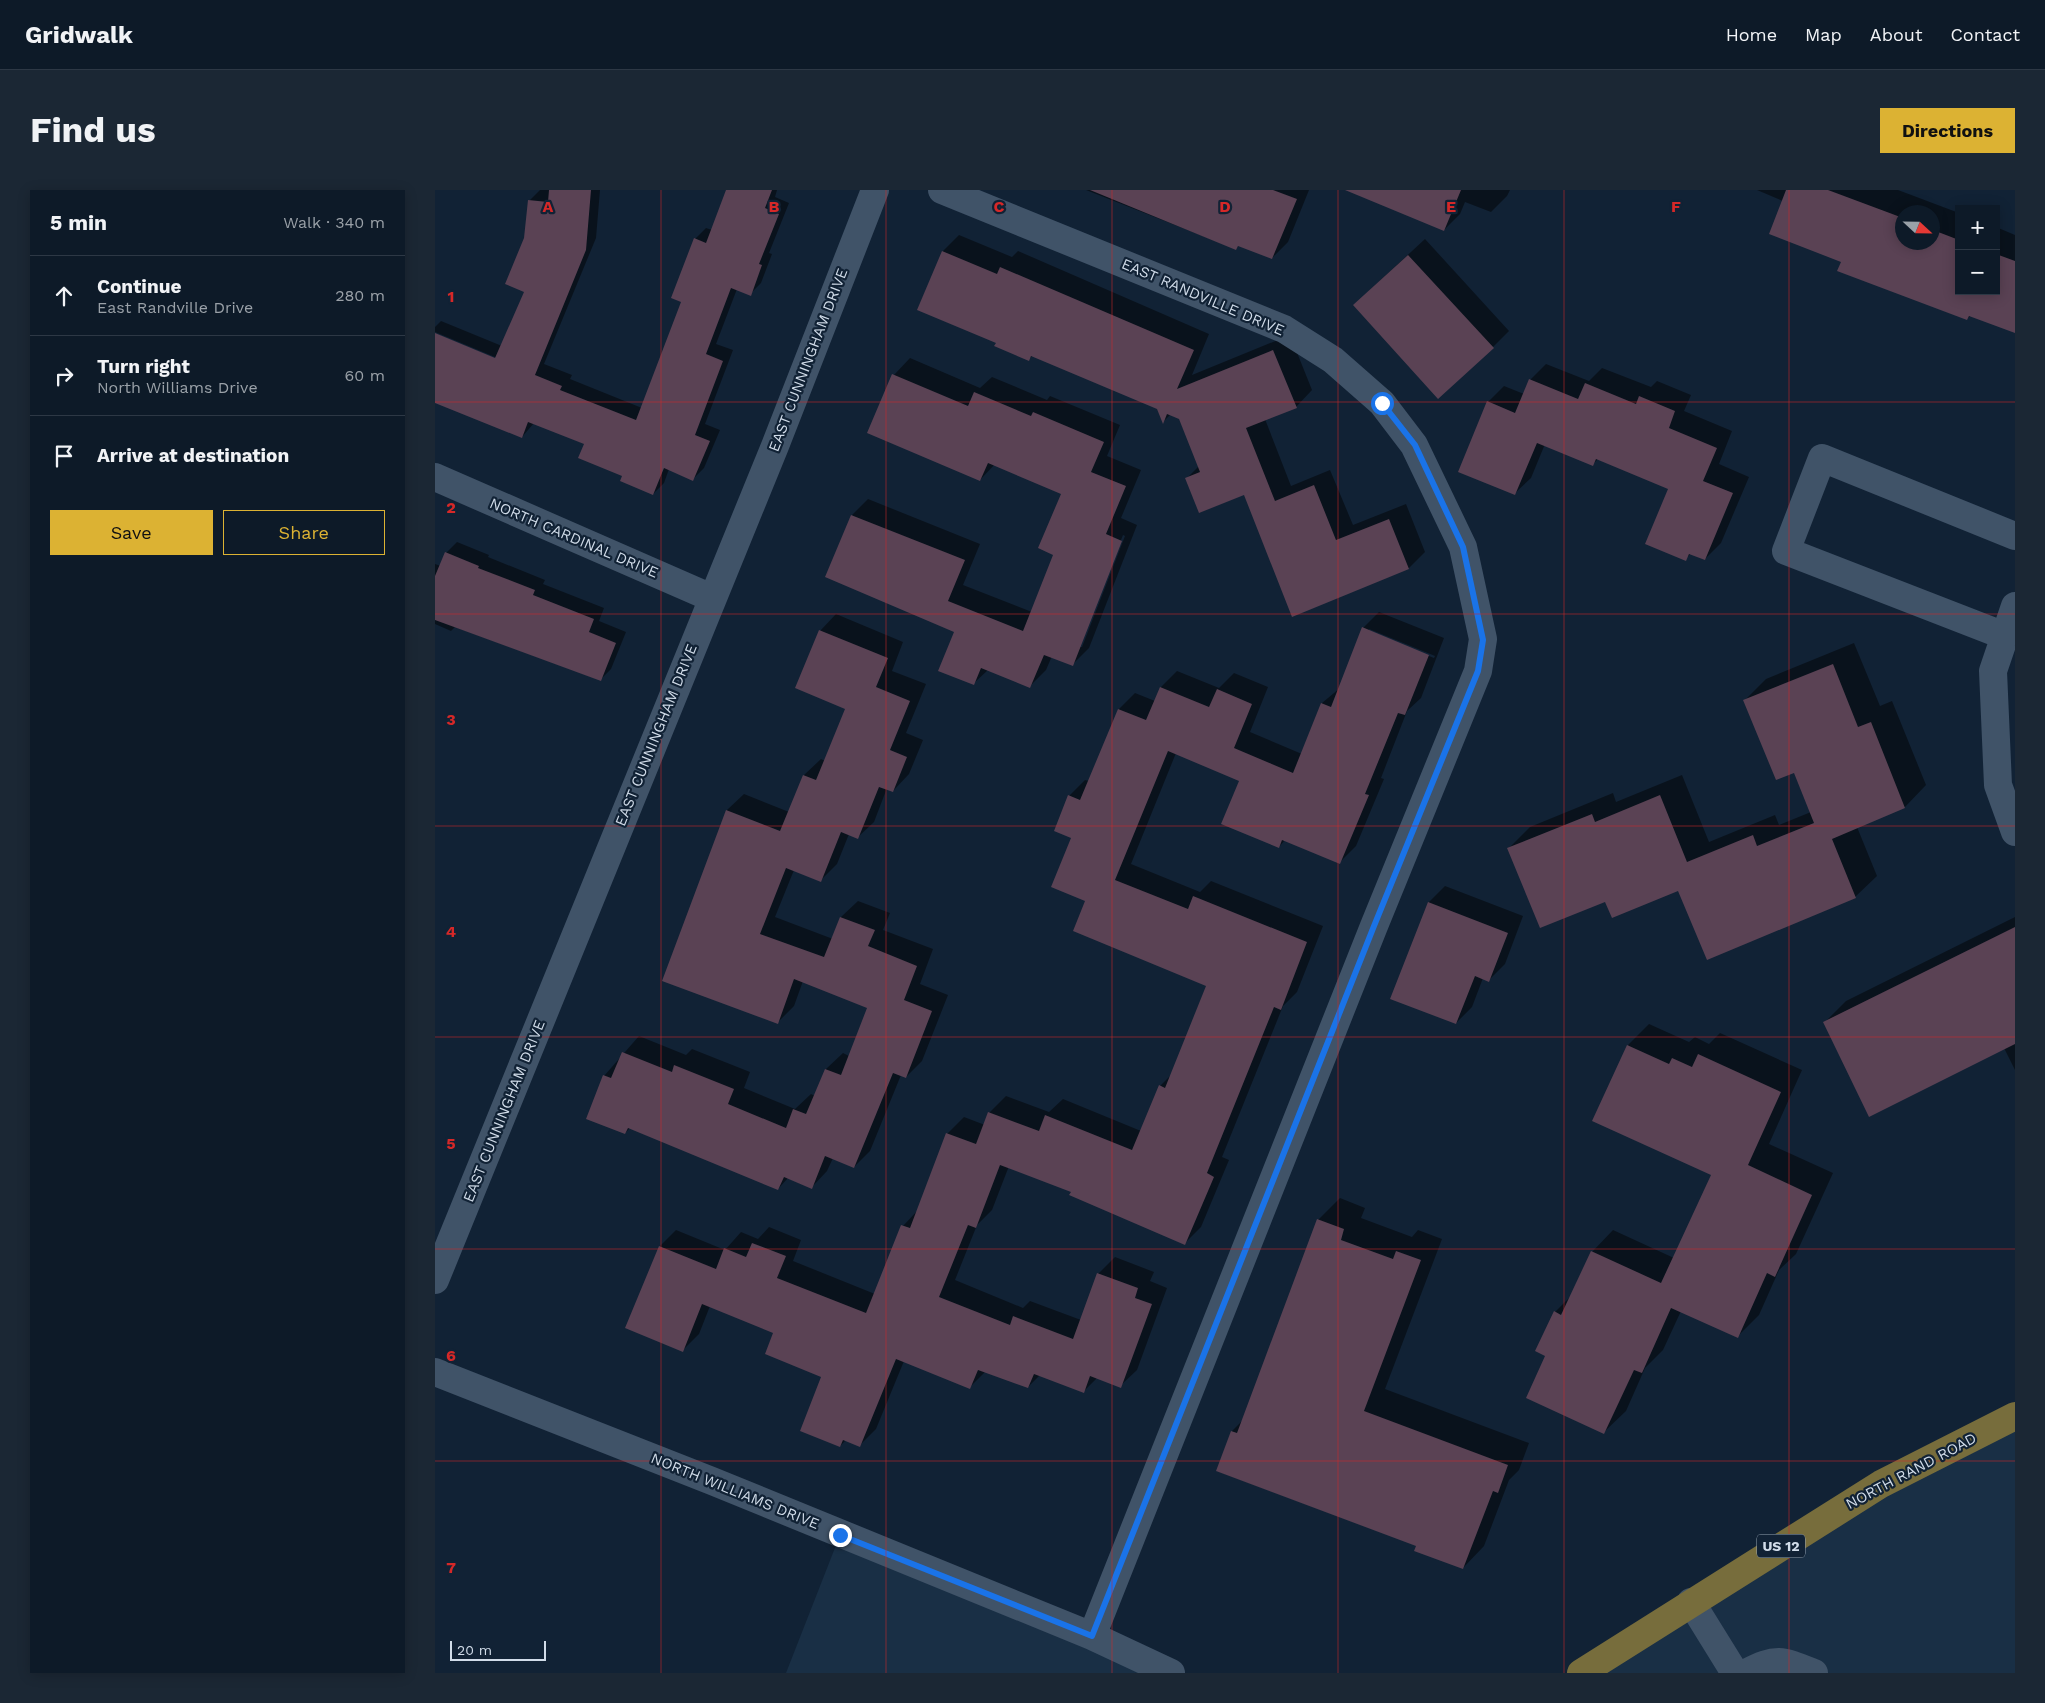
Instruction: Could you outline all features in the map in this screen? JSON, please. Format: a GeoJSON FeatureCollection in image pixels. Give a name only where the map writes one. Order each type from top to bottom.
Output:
{"type":"FeatureCollection","features":[{"type":"Feature","properties":{"kind":"main road","name":"NORTH RAND ROAD"},"geometry":{"type":"LineString","coordinates":[[1581,1673],[1881,1484],[2015,1416]]}},
{"type":"Feature","properties":{"kind":"street","name":"EAST CUNNINGHAM DRIVE"},"geometry":{"type":"LineString","coordinates":[[435,1280],[775,446],[875,190]]}},
{"type":"Feature","properties":{"kind":"street","name":"EAST RANDVILLE DRIVE"},"geometry":{"type":"LineString","coordinates":[[942,190],[1284,329],[1333,360],[1382,403],[1415,445],[1463,547],[1483,640],[1478,671],[1377,917],[1092,1636]]}},
{"type":"Feature","properties":{"kind":"street"},"geometry":{"type":"LineString","coordinates":[[2005,636],[1786,551],[1822,458],[2015,536]]}},
{"type":"Feature","properties":{"kind":"street","name":"NORTH CARDINAL DRIVE"},"geometry":{"type":"LineString","coordinates":[[435,477],[712,598]]}},
{"type":"Feature","properties":{"kind":"street"},"geometry":{"type":"LineString","coordinates":[[2015,606],[1993,671],[1998,785],[2015,832]]}},
{"type":"Feature","properties":{"kind":"street","name":"NORTH WILLIAMS DRIVE"},"geometry":{"type":"LineString","coordinates":[[435,1372],[712,1481],[1092,1636],[1171,1673]]}},
{"type":"Feature","properties":{"kind":"street"},"geometry":{"type":"LineString","coordinates":[[1691,1602],[1735,1673]]}},
{"type":"Feature","properties":{"kind":"street"},"geometry":{"type":"LineString","coordinates":[[1746,1673],[1767,1662],[1789,1663],[1814,1673]]}},
{"type":"Feature","properties":{"kind":"shaded area"},"geometry":{"type":"Polygon","coordinates":[[[2015,1416],[2015,1673],[1581,1673],[2015,1416]]]}},
{"type":"Feature","properties":{"kind":"shaded area"},"geometry":{"type":"Polygon","coordinates":[[[840,1535],[1171,1673],[786,1673],[840,1535]]]}},
{"type":"Feature","properties":{"kind":"building"},"geometry":{"type":"Polygon","coordinates":[[[549,190],[591,190],[586,250],[535,375],[562,386],[560,390],[636,420],[681,302],[671,298],[694,238],[706,243],[726,190],[772,190],[765,208],[779,214],[759,264],[762,265],[751,296],[731,288],[706,354],[723,361],[695,435],[710,441],[693,481],[664,468],[653,495],[620,481],[622,476],[578,458],[584,444],[528,422],[522,438],[435,403],[435,333],[495,358],[524,292],[505,284],[524,238],[528,200],[548,202],[549,190]]]}},
{"type":"Feature","properties":{"kind":"building"},"geometry":{"type":"Polygon","coordinates":[[[1090,190],[1273,190],[1297,199],[1272,259],[1238,246],[1236,250],[1090,190]]]}},
{"type":"Feature","properties":{"kind":"building"},"geometry":{"type":"Polygon","coordinates":[[[1345,190],[1461,190],[1444,231],[1345,190]]]}},
{"type":"Feature","properties":{"kind":"building"},"geometry":{"type":"Polygon","coordinates":[[[1786,190],[1828,190],[1895,215],[1895,250],[1940,250],[1940,233],[1955,238],[1955,295],[2000,295],[2000,255],[2015,261],[2015,333],[1969,316],[1967,320],[1837,271],[1841,262],[1769,234],[1786,190]]]}},
{"type":"Feature","properties":{"kind":"building"},"geometry":{"type":"Polygon","coordinates":[[[942,251],[997,274],[1000,267],[1194,350],[1177,389],[1273,350],[1297,408],[1246,428],[1275,501],[1314,485],[1336,540],[1389,519],[1409,569],[1292,617],[1244,495],[1199,513],[1185,478],[1200,472],[1179,419],[1167,414],[1163,424],[1157,409],[1031,356],[1029,361],[994,346],[996,343],[917,310],[942,251]]]}},
{"type":"Feature","properties":{"kind":"building"},"geometry":{"type":"Polygon","coordinates":[[[1408,255],[1494,348],[1438,399],[1353,305],[1408,255]]]}},
{"type":"Feature","properties":{"kind":"building"},"geometry":{"type":"Polygon","coordinates":[[[892,374],[968,406],[974,392],[1031,416],[1033,412],[1104,442],[1091,472],[1126,486],[1106,534],[1122,541],[1073,666],[1044,655],[1030,688],[981,668],[974,685],[938,671],[954,632],[825,577],[851,515],[965,560],[948,601],[1023,631],[1053,555],[1038,548],[1061,494],[988,463],[980,481],[867,433],[892,374]]]}},
{"type":"Feature","properties":{"kind":"building"},"geometry":{"type":"Polygon","coordinates":[[[1529,379],[1578,399],[1585,383],[1636,404],[1639,396],[1675,411],[1669,428],[1717,448],[1703,481],[1733,493],[1705,560],[1689,554],[1686,561],[1645,544],[1668,489],[1596,459],[1593,466],[1537,443],[1515,495],[1458,472],[1487,401],[1515,413],[1529,379]]]}},
{"type":"Feature","properties":{"kind":"building"},"geometry":{"type":"Polygon","coordinates":[[[445,552],[479,566],[478,568],[535,590],[533,595],[594,619],[589,632],[616,643],[601,681],[435,620],[435,576],[445,552]]]}},
{"type":"Feature","properties":{"kind":"building"},"geometry":{"type":"Polygon","coordinates":[[[1362,627],[1429,655],[1405,715],[1398,713],[1365,794],[1369,795],[1340,864],[1282,840],[1279,848],[1221,824],[1239,781],[1168,751],[1115,880],[1188,909],[1193,896],[1307,942],[1281,1010],[1274,1007],[1207,1173],[1214,1177],[1185,1245],[1069,1195],[1071,1192],[1000,1165],[976,1228],[968,1225],[939,1297],[1010,1325],[1013,1316],[1073,1339],[1097,1273],[1138,1288],[1135,1298],[1152,1304],[1121,1388],[1090,1376],[1084,1393],[1034,1374],[1028,1388],[978,1370],[970,1389],[896,1359],[860,1447],[843,1440],[840,1447],[800,1431],[821,1377],[765,1354],[773,1333],[702,1304],[683,1352],[625,1328],[659,1246],[716,1269],[724,1248],[746,1257],[752,1243],[786,1256],[777,1278],[866,1313],[901,1225],[910,1228],[946,1133],[976,1144],[988,1112],[1039,1131],[1045,1115],[1132,1150],[1159,1085],[1165,1088],[1206,986],[1073,931],[1085,901],[1051,887],[1071,838],[1054,831],[1068,795],[1080,800],[1118,709],[1146,720],[1160,687],[1209,707],[1217,689],[1252,704],[1234,748],[1293,773],[1321,703],[1331,707],[1362,627]]]}},
{"type":"Feature","properties":{"kind":"building"},"geometry":{"type":"Polygon","coordinates":[[[819,630],[888,658],[876,687],[910,701],[890,750],[907,757],[893,792],[879,787],[858,839],[841,832],[821,882],[786,868],[760,934],[824,957],[840,917],[875,930],[868,946],[917,966],[904,1000],[932,1011],[906,1078],[893,1073],[854,1168],[825,1156],[812,1189],[784,1177],[778,1190],[628,1128],[625,1134],[586,1119],[603,1075],[611,1078],[622,1052],[672,1072],[674,1065],[734,1089],[728,1104],[786,1128],[793,1109],[806,1114],[825,1069],[841,1075],[867,1008],[794,979],[778,1024],[662,981],[726,810],[780,831],[803,775],[816,780],[845,709],[795,688],[819,630]]]}},
{"type":"Feature","properties":{"kind":"building"},"geometry":{"type":"Polygon","coordinates":[[[1833,664],[1858,727],[1871,722],[1905,808],[1832,839],[1856,898],[1707,960],[1678,891],[1612,918],[1605,902],[1540,928],[1507,848],[1592,814],[1595,822],[1660,795],[1687,862],[1753,835],[1757,846],[1814,823],[1794,773],[1776,780],[1743,700],[1833,664]]]}},
{"type":"Feature","properties":{"kind":"building"},"geometry":{"type":"Polygon","coordinates":[[[1428,902],[1508,933],[1489,982],[1475,976],[1456,1024],[1390,999],[1428,902]]]}},
{"type":"Feature","properties":{"kind":"building"},"geometry":{"type":"Polygon","coordinates":[[[2015,927],[2015,1044],[1869,1117],[1823,1022],[2015,927]]]}},
{"type":"Feature","properties":{"kind":"building"},"geometry":{"type":"Polygon","coordinates":[[[1627,1045],[1669,1064],[1672,1058],[1692,1067],[1698,1054],[1781,1092],[1748,1165],[1812,1195],[1775,1277],[1767,1273],[1738,1338],[1671,1308],[1642,1373],[1634,1370],[1604,1434],[1526,1398],[1545,1356],[1535,1351],[1554,1311],[1561,1315],[1591,1251],[1661,1283],[1711,1175],[1592,1121],[1627,1045]]]}},
{"type":"Feature","properties":{"kind":"building"},"geometry":{"type":"Polygon","coordinates":[[[1317,1219],[1344,1229],[1341,1240],[1393,1259],[1396,1251],[1421,1260],[1364,1411],[1508,1465],[1498,1493],[1493,1491],[1463,1569],[1414,1551],[1416,1546],[1216,1471],[1231,1431],[1237,1433],[1317,1219]]]}},
{"type":"Feature","properties":{"kind":"route"},"geometry":{"type":"LineString","coordinates":[[840,1535],[1092,1636],[1374,926],[1478,671],[1483,640],[1463,547],[1415,445],[1382,403]]}}]}
